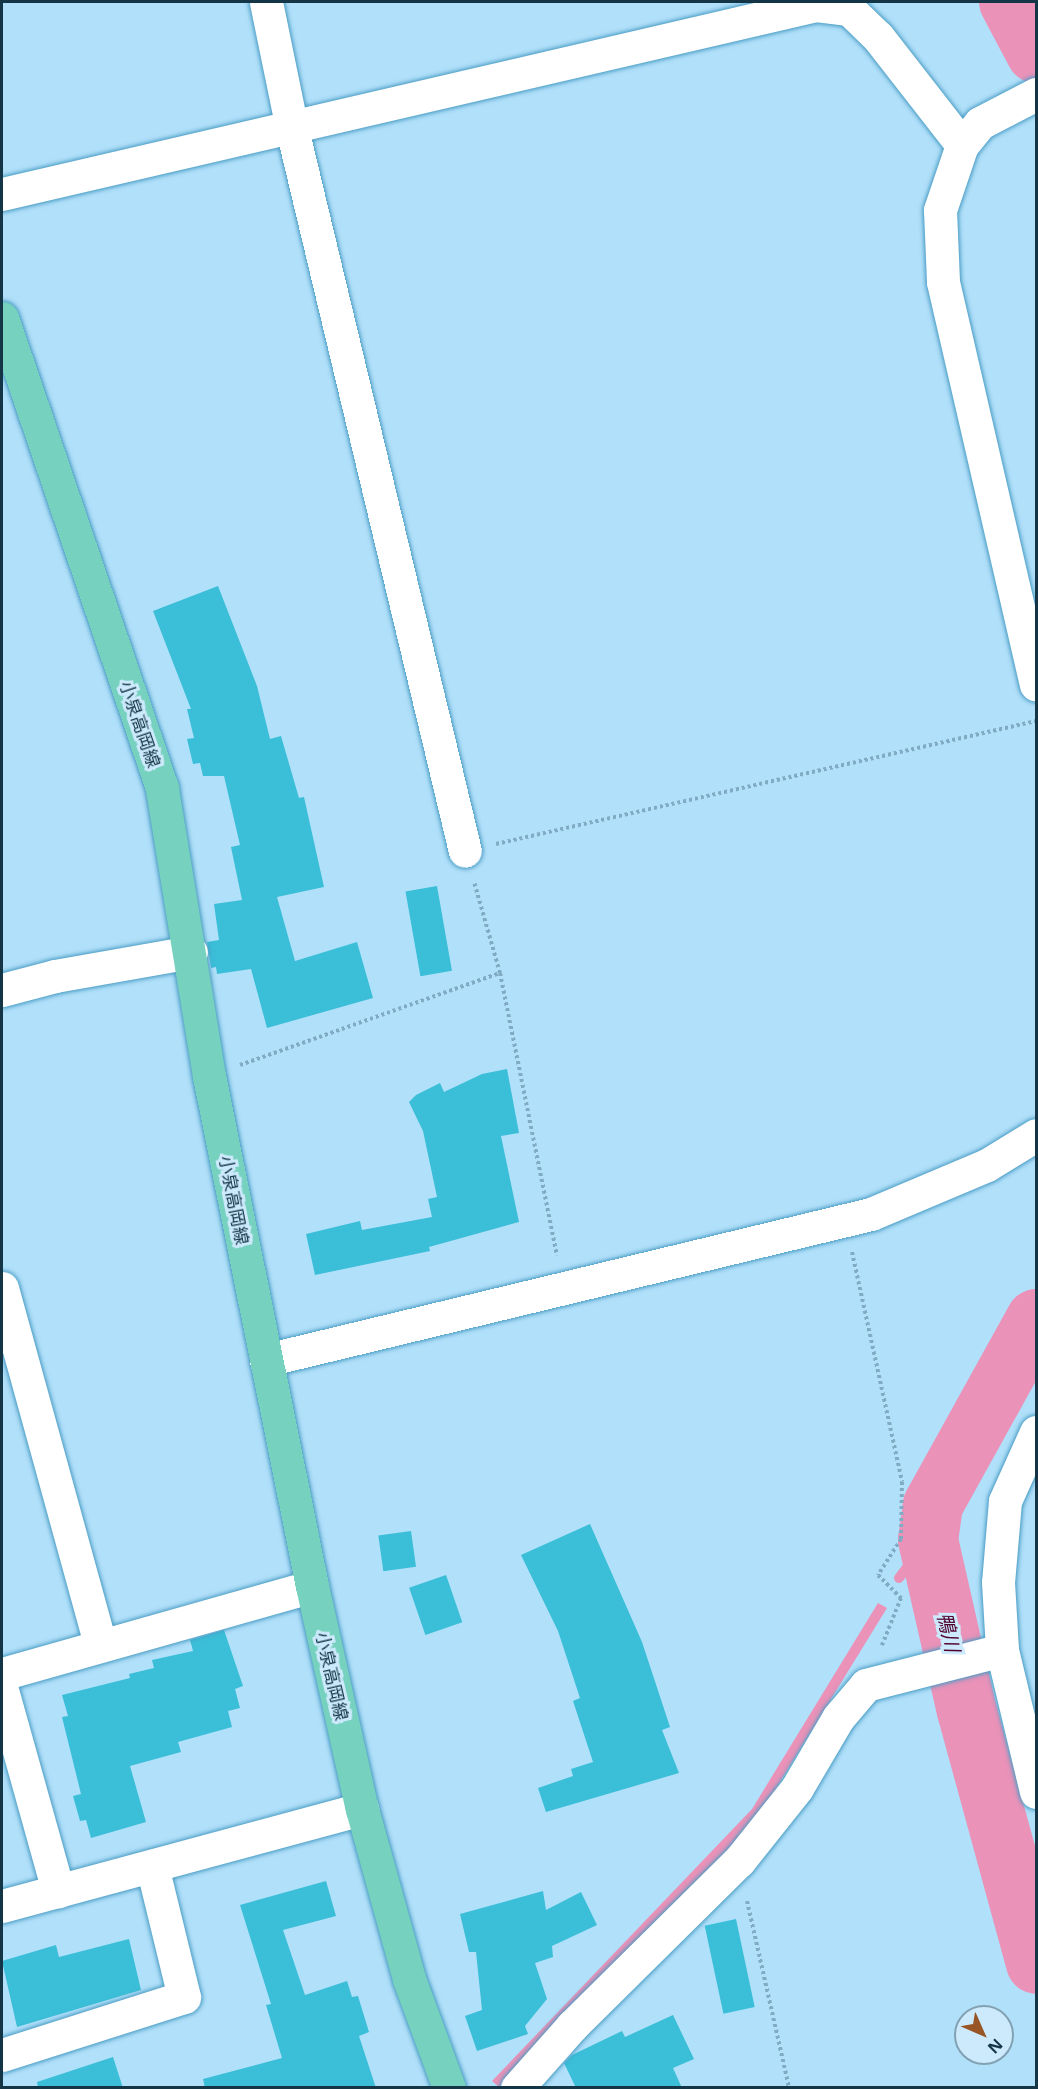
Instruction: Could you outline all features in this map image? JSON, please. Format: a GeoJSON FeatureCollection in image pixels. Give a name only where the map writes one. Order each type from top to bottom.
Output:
{"type":"FeatureCollection","features":[{"type":"Feature","properties":{"kind":"main road","name":"小泉高岡線"},"geometry":{"type":"LineString","coordinates":[[2,318],[162,789],[191,952],[209,1076],[312,1586],[362,1809],[409,1979],[449,2088]]}},
{"type":"Feature","properties":{"kind":"street"},"geometry":{"type":"LineString","coordinates":[[266,2],[292,129],[465,851]]}},
{"type":"Feature","properties":{"kind":"street"},"geometry":{"type":"LineString","coordinates":[[2,194],[292,129],[816,5],[849,9],[878,37],[962,145]]}},
{"type":"Feature","properties":{"kind":"street"},"geometry":{"type":"LineString","coordinates":[[1023,101],[980,123],[962,145],[940,210],[943,282],[1036,684]]}},
{"type":"Feature","properties":{"kind":"street"},"geometry":{"type":"LineString","coordinates":[[2,990],[55,976],[191,952]]}},
{"type":"Feature","properties":{"kind":"street"},"geometry":{"type":"LineString","coordinates":[[266,1360],[844,1222],[987,1165],[1036,1135]]}},
{"type":"Feature","properties":{"kind":"street"},"geometry":{"type":"LineString","coordinates":[[2,1288],[100,1645]]}},
{"type":"Feature","properties":{"kind":"street"},"geometry":{"type":"LineString","coordinates":[[1036,1432],[1005,1501],[993,1652],[1036,1792]]}},
{"type":"Feature","properties":{"kind":"street"},"geometry":{"type":"LineString","coordinates":[[2,1674],[312,1586]]}},
{"type":"Feature","properties":{"kind":"street"},"geometry":{"type":"LineString","coordinates":[[517,2088],[572,2026],[739,1861],[797,1788],[838,1718],[866,1685],[993,1652]]}},
{"type":"Feature","properties":{"kind":"street"},"geometry":{"type":"LineString","coordinates":[[2,1690],[58,1891]]}},
{"type":"Feature","properties":{"kind":"street"},"geometry":{"type":"LineString","coordinates":[[2,1906],[362,1809]]}},
{"type":"Feature","properties":{"kind":"street"},"geometry":{"type":"LineString","coordinates":[[2,2055],[184,1997],[152,1866]]}},
{"type":"Feature","properties":{"kind":"path"},"geometry":{"type":"LineString","coordinates":[[564,1288],[500,973],[465,851],[1036,721]]}},
{"type":"Feature","properties":{"kind":"path"},"geometry":{"type":"LineString","coordinates":[[209,1076],[500,973]]}},
{"type":"Feature","properties":{"kind":"path"},"geometry":{"type":"LineString","coordinates":[[844,1222],[902,1482],[901,1539],[878,1575],[901,1598],[866,1685]]}},
{"type":"Feature","properties":{"kind":"path"},"geometry":{"type":"LineString","coordinates":[[739,1861],[789,2088]]}},
{"type":"Feature","properties":{"kind":"shaded area"},"geometry":{"type":"Polygon","coordinates":[[[878,1603],[887,1608],[767,1803],[733,1845],[499,2087],[492,2081],[752,1809],[878,1603]]]}},
{"type":"Feature","properties":{"kind":"building"},"geometry":{"type":"Polygon","coordinates":[[[218,586],[257,686],[270,739],[281,736],[299,798],[304,797],[324,887],[277,897],[295,961],[357,942],[373,998],[267,1028],[251,969],[217,974],[216,967],[211,968],[207,942],[219,940],[214,904],[242,900],[231,847],[240,845],[224,776],[203,776],[200,763],[193,764],[187,739],[194,738],[187,709],[191,709],[153,611],[218,586]]]}},
{"type":"Feature","properties":{"kind":"building"},"geometry":{"type":"Polygon","coordinates":[[[437,886],[452,971],[420,976],[405,892],[437,886]]]}},
{"type":"Feature","properties":{"kind":"building"},"geometry":{"type":"Polygon","coordinates":[[[507,1069],[519,1133],[501,1136],[519,1222],[429,1247],[430,1251],[315,1275],[306,1234],[360,1221],[362,1230],[432,1217],[428,1199],[437,1197],[423,1131],[409,1102],[416,1095],[440,1083],[444,1092],[482,1074],[507,1069]]]}},
{"type":"Feature","properties":{"kind":"building"},"geometry":{"type":"Polygon","coordinates":[[[590,1524],[642,1642],[670,1727],[662,1730],[679,1773],[546,1812],[538,1788],[573,1776],[571,1769],[593,1762],[573,1701],[580,1698],[558,1631],[521,1555],[590,1524]]]}},
{"type":"Feature","properties":{"kind":"building"},"geometry":{"type":"Polygon","coordinates":[[[411,1531],[416,1567],[383,1571],[378,1536],[411,1531]]]}},
{"type":"Feature","properties":{"kind":"building"},"geometry":{"type":"Polygon","coordinates":[[[446,1575],[462,1622],[425,1635],[409,1588],[446,1575]]]}},
{"type":"Feature","properties":{"kind":"building"},"geometry":{"type":"Polygon","coordinates":[[[224,1630],[243,1686],[235,1689],[240,1708],[228,1711],[232,1727],[178,1742],[181,1752],[130,1766],[146,1822],[91,1838],[86,1820],[80,1821],[73,1796],[81,1794],[62,1717],[68,1716],[62,1695],[130,1678],[129,1674],[154,1668],[152,1660],[193,1651],[190,1640],[224,1630]]]}},
{"type":"Feature","properties":{"kind":"building"},"geometry":{"type":"Polygon","coordinates":[[[326,1881],[336,1916],[283,1930],[305,1995],[347,1981],[352,1997],[358,1996],[369,2032],[359,2036],[376,2088],[205,2088],[203,2079],[282,2058],[266,2005],[271,2004],[240,1905],[326,1881]]]}},
{"type":"Feature","properties":{"kind":"building"},"geometry":{"type":"Polygon","coordinates":[[[543,1891],[546,1910],[581,1892],[597,1925],[552,1946],[553,1957],[535,1963],[547,1999],[525,2026],[528,2034],[477,2051],[465,2016],[482,2010],[476,1952],[469,1952],[460,1914],[543,1891]]]}},
{"type":"Feature","properties":{"kind":"building"},"geometry":{"type":"Polygon","coordinates":[[[736,1919],[755,2007],[723,2014],[705,1926],[736,1919]]]}},
{"type":"Feature","properties":{"kind":"building"},"geometry":{"type":"Polygon","coordinates":[[[129,1939],[141,1990],[17,2027],[2,1961],[56,1945],[59,1957],[129,1939]]]}},
{"type":"Feature","properties":{"kind":"building"},"geometry":{"type":"Polygon","coordinates":[[[673,2015],[694,2059],[673,2068],[682,2088],[576,2088],[564,2063],[572,2055],[622,2031],[625,2037],[673,2015]]]}},
{"type":"Feature","properties":{"kind":"building"},"geometry":{"type":"Polygon","coordinates":[[[113,2057],[123,2088],[38,2088],[37,2082],[113,2057]]]}},
{"type":"Feature","properties":{"kind":"waterway"},"geometry":{"type":"LineString","coordinates":[[1009,2],[1036,53]]}},
{"type":"Feature","properties":{"kind":"waterway","name":"鴨川"},"geometry":{"type":"LineString","coordinates":[[1036,1319],[933,1505],[928,1540],[967,1711],[1036,1964]]}},
{"type":"Feature","properties":{"kind":"waterway"},"geometry":{"type":"LineString","coordinates":[[899,1578],[928,1540]]}}]}
